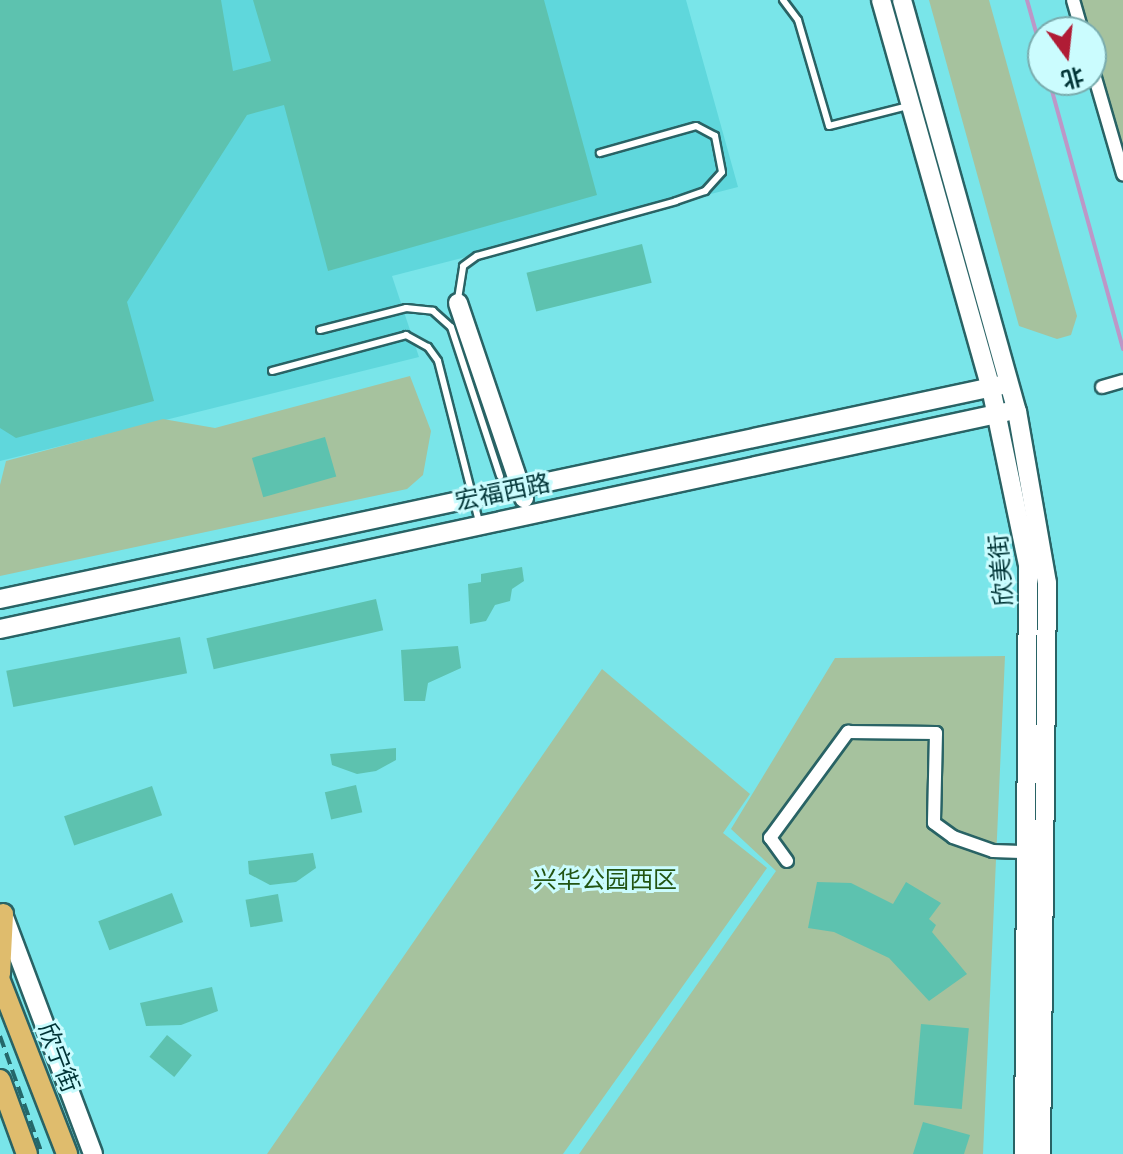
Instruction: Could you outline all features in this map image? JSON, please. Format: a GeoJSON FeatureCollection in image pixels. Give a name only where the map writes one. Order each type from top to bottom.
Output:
{"type":"FeatureCollection","features":[{"type":"Feature","properties":{"kind":"main road"},"geometry":{"type":"LineString","coordinates":[[0,974],[1,910]]}},
{"type":"Feature","properties":{"kind":"main road","name":"欣宁街"},"geometry":{"type":"LineString","coordinates":[[0,981],[67,1154]]}},
{"type":"Feature","properties":{"kind":"main road"},"geometry":{"type":"LineString","coordinates":[[0,1080],[27,1154]]}},
{"type":"Feature","properties":{"kind":"street","name":"欣美街"},"geometry":{"type":"LineString","coordinates":[[881,0],[910,105],[1000,385],[1017,411],[1047,583],[1041,1154]]}},
{"type":"Feature","properties":{"kind":"street","name":"欣美街"},"geometry":{"type":"LineString","coordinates":[[902,0],[930,100],[1000,385],[998,413],[1028,565],[1024,1154]]}},
{"type":"Feature","properties":{"kind":"street"},"geometry":{"type":"LineString","coordinates":[[1100,96],[1123,174]]}},
{"type":"Feature","properties":{"kind":"street"},"geometry":{"type":"LineString","coordinates":[[458,303],[528,512]]}},
{"type":"Feature","properties":{"kind":"street"},"geometry":{"type":"LineString","coordinates":[[1103,387],[1123,381]]}},
{"type":"Feature","properties":{"kind":"street","name":"宏福西路"},"geometry":{"type":"LineString","coordinates":[[0,599],[1000,385]]}},
{"type":"Feature","properties":{"kind":"street","name":"宏福西路"},"geometry":{"type":"LineString","coordinates":[[0,629],[479,522],[1017,411]]}},
{"type":"Feature","properties":{"kind":"street"},"geometry":{"type":"LineString","coordinates":[[787,861],[770,838],[848,732],[936,733],[934,823],[953,837],[993,851],[1028,852]]}},
{"type":"Feature","properties":{"kind":"street"},"geometry":{"type":"LineString","coordinates":[[1,910],[93,1154]]}},
{"type":"Feature","properties":{"kind":"lane"},"geometry":{"type":"LineString","coordinates":[[783,0],[798,20],[829,126],[930,100]]}},
{"type":"Feature","properties":{"kind":"lane"},"geometry":{"type":"LineString","coordinates":[[458,303],[456,284],[463,266],[477,256],[676,201],[705,191],[722,172],[715,136],[696,126],[600,153]]}},
{"type":"Feature","properties":{"kind":"lane"},"geometry":{"type":"LineString","coordinates":[[320,330],[406,308],[433,311],[451,327],[500,476]]}},
{"type":"Feature","properties":{"kind":"lane"},"geometry":{"type":"LineString","coordinates":[[272,371],[406,335],[428,347],[438,361],[479,522]]}},
{"type":"Feature","properties":{"kind":"shaded area"},"geometry":{"type":"Polygon","coordinates":[[[0,0],[686,0],[738,187],[392,276],[419,357],[0,461],[0,0]]]}},
{"type":"Feature","properties":{"kind":"green space"},"geometry":{"type":"Polygon","coordinates":[[[929,0],[989,0],[1077,316],[1071,335],[1057,339],[1019,326],[929,0]]]}},
{"type":"Feature","properties":{"kind":"green space"},"geometry":{"type":"Polygon","coordinates":[[[1076,0],[1123,0],[1123,162],[1104,96],[1107,96],[1107,16],[1081,16],[1076,0]]]}},
{"type":"Feature","properties":{"kind":"green space"},"geometry":{"type":"Polygon","coordinates":[[[410,376],[431,431],[423,475],[407,489],[0,576],[0,485],[6,461],[163,419],[215,428],[410,376]]]}},
{"type":"Feature","properties":{"kind":"green space"},"geometry":{"type":"Polygon","coordinates":[[[1005,656],[983,1154],[579,1154],[776,871],[731,829],[835,658],[1005,656]]]}},
{"type":"Feature","properties":{"kind":"green space","name":"兴华公园西区"},"geometry":{"type":"Polygon","coordinates":[[[602,669],[750,794],[723,833],[767,868],[563,1154],[267,1154],[602,669]]]}},
{"type":"Feature","properties":{"kind":"building"},"geometry":{"type":"Polygon","coordinates":[[[0,0],[221,0],[233,71],[271,61],[253,0],[544,0],[597,195],[328,271],[284,105],[247,115],[127,302],[154,401],[16,438],[0,428],[0,0]]]}},
{"type":"Feature","properties":{"kind":"building"},"geometry":{"type":"Polygon","coordinates":[[[642,244],[652,283],[536,312],[527,273],[642,244]]]}},
{"type":"Feature","properties":{"kind":"building"},"geometry":{"type":"Polygon","coordinates":[[[325,437],[336,476],[263,497],[252,458],[325,437]]]}},
{"type":"Feature","properties":{"kind":"building"},"geometry":{"type":"Polygon","coordinates":[[[522,567],[524,581],[512,589],[510,601],[495,605],[486,621],[470,624],[468,584],[481,582],[481,574],[522,567]]]}},
{"type":"Feature","properties":{"kind":"building"},"geometry":{"type":"Polygon","coordinates":[[[376,599],[383,630],[214,669],[206,638],[376,599]]]}},
{"type":"Feature","properties":{"kind":"building"},"geometry":{"type":"Polygon","coordinates":[[[180,637],[187,673],[13,707],[6,671],[180,637]]]}},
{"type":"Feature","properties":{"kind":"building"},"geometry":{"type":"Polygon","coordinates":[[[458,646],[461,668],[428,683],[425,701],[404,701],[401,650],[458,646]]]}},
{"type":"Feature","properties":{"kind":"building"},"geometry":{"type":"Polygon","coordinates":[[[396,748],[396,760],[376,771],[357,774],[332,765],[330,754],[396,748]]]}},
{"type":"Feature","properties":{"kind":"building"},"geometry":{"type":"Polygon","coordinates":[[[356,785],[362,812],[331,819],[325,792],[356,785]]]}},
{"type":"Feature","properties":{"kind":"building"},"geometry":{"type":"Polygon","coordinates":[[[152,786],[162,815],[74,846],[64,816],[152,786]]]}},
{"type":"Feature","properties":{"kind":"building"},"geometry":{"type":"Polygon","coordinates":[[[313,853],[316,868],[296,882],[270,885],[249,874],[248,861],[313,853]]]}},
{"type":"Feature","properties":{"kind":"building"},"geometry":{"type":"Polygon","coordinates":[[[817,882],[851,883],[893,904],[906,882],[941,903],[929,919],[936,925],[932,932],[967,974],[929,1001],[889,958],[834,932],[808,928],[817,882]]]}},
{"type":"Feature","properties":{"kind":"building"},"geometry":{"type":"Polygon","coordinates":[[[172,893],[183,922],[109,950],[98,921],[172,893]]]}},
{"type":"Feature","properties":{"kind":"building"},"geometry":{"type":"Polygon","coordinates":[[[278,894],[283,922],[250,927],[246,900],[278,894]]]}},
{"type":"Feature","properties":{"kind":"building"},"geometry":{"type":"Polygon","coordinates":[[[212,987],[218,1011],[181,1025],[146,1026],[140,1003],[212,987]]]}},
{"type":"Feature","properties":{"kind":"building"},"geometry":{"type":"Polygon","coordinates":[[[921,1024],[969,1028],[962,1109],[914,1105],[921,1024]]]}},
{"type":"Feature","properties":{"kind":"building"},"geometry":{"type":"Polygon","coordinates":[[[167,1035],[192,1055],[174,1077],[149,1057],[167,1035]]]}},
{"type":"Feature","properties":{"kind":"building"},"geometry":{"type":"Polygon","coordinates":[[[923,1122],[970,1135],[964,1154],[913,1154],[923,1122]]]}},
{"type":"Feature","properties":{"kind":"waterway"},"geometry":{"type":"LineString","coordinates":[[1027,0],[1031,16]]}},
{"type":"Feature","properties":{"kind":"waterway"},"geometry":{"type":"LineString","coordinates":[[1053,96],[1123,349]]}},
{"type":"Feature","properties":{"kind":"railway"},"geometry":{"type":"LineString","coordinates":[[0,1036],[42,1154]]}}]}
